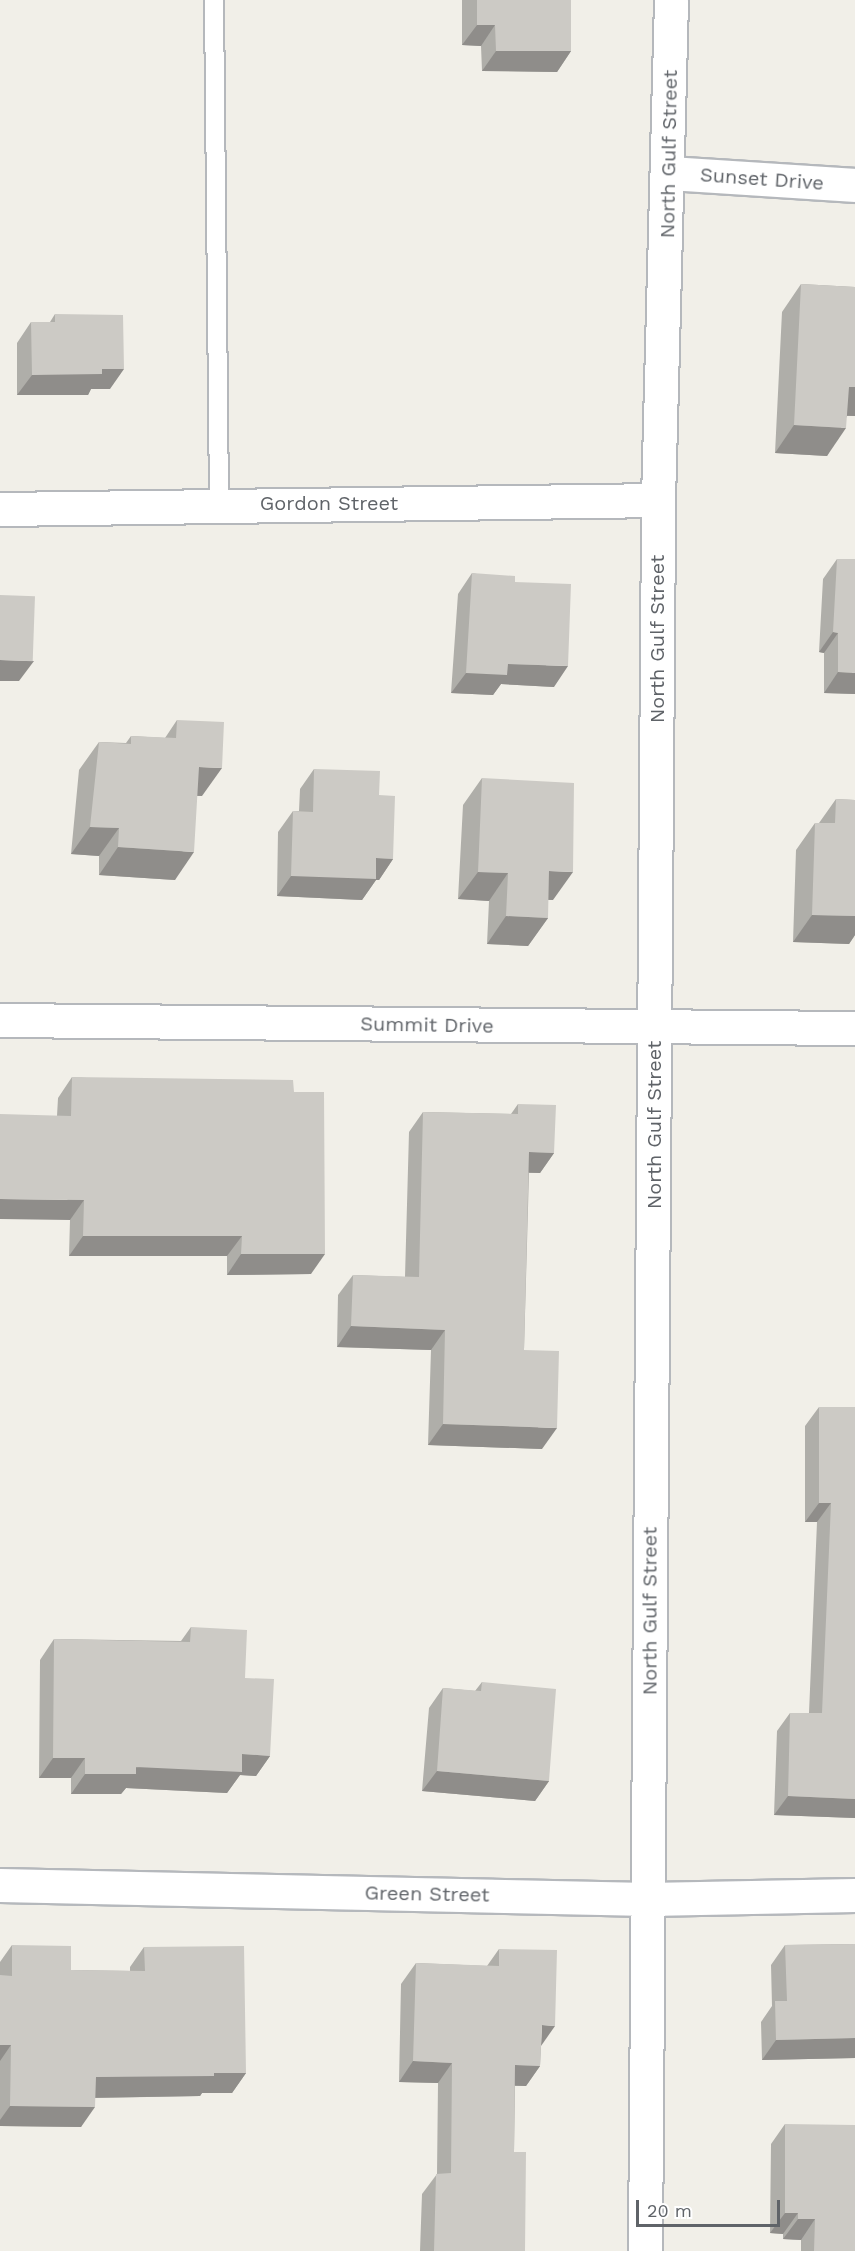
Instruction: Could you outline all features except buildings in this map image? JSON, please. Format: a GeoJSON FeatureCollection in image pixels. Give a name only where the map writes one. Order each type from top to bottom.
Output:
{"type":"FeatureCollection","features":[{"type":"Feature","properties":{"kind":"street","name":"North Gulf Street"},"geometry":{"type":"LineString","coordinates":[[645,2251],[658,500],[670,173],[671,0]]}},
{"type":"Feature","properties":{"kind":"street","name":"Sunset Drive"},"geometry":{"type":"LineString","coordinates":[[670,173],[855,185]]}},
{"type":"Feature","properties":{"kind":"street","name":"Gordon Street"},"geometry":{"type":"LineString","coordinates":[[0,508],[219,503],[658,500]]}},
{"type":"Feature","properties":{"kind":"street","name":"Summit Drive"},"geometry":{"type":"LineString","coordinates":[[0,1020],[655,1028],[855,1028]]}},
{"type":"Feature","properties":{"kind":"street","name":"Green Street"},"geometry":{"type":"LineString","coordinates":[[0,1885],[648,1899],[855,1896]]}},
{"type":"Feature","properties":{"kind":"lane"},"geometry":{"type":"LineString","coordinates":[[214,0],[219,503]]}}]}
